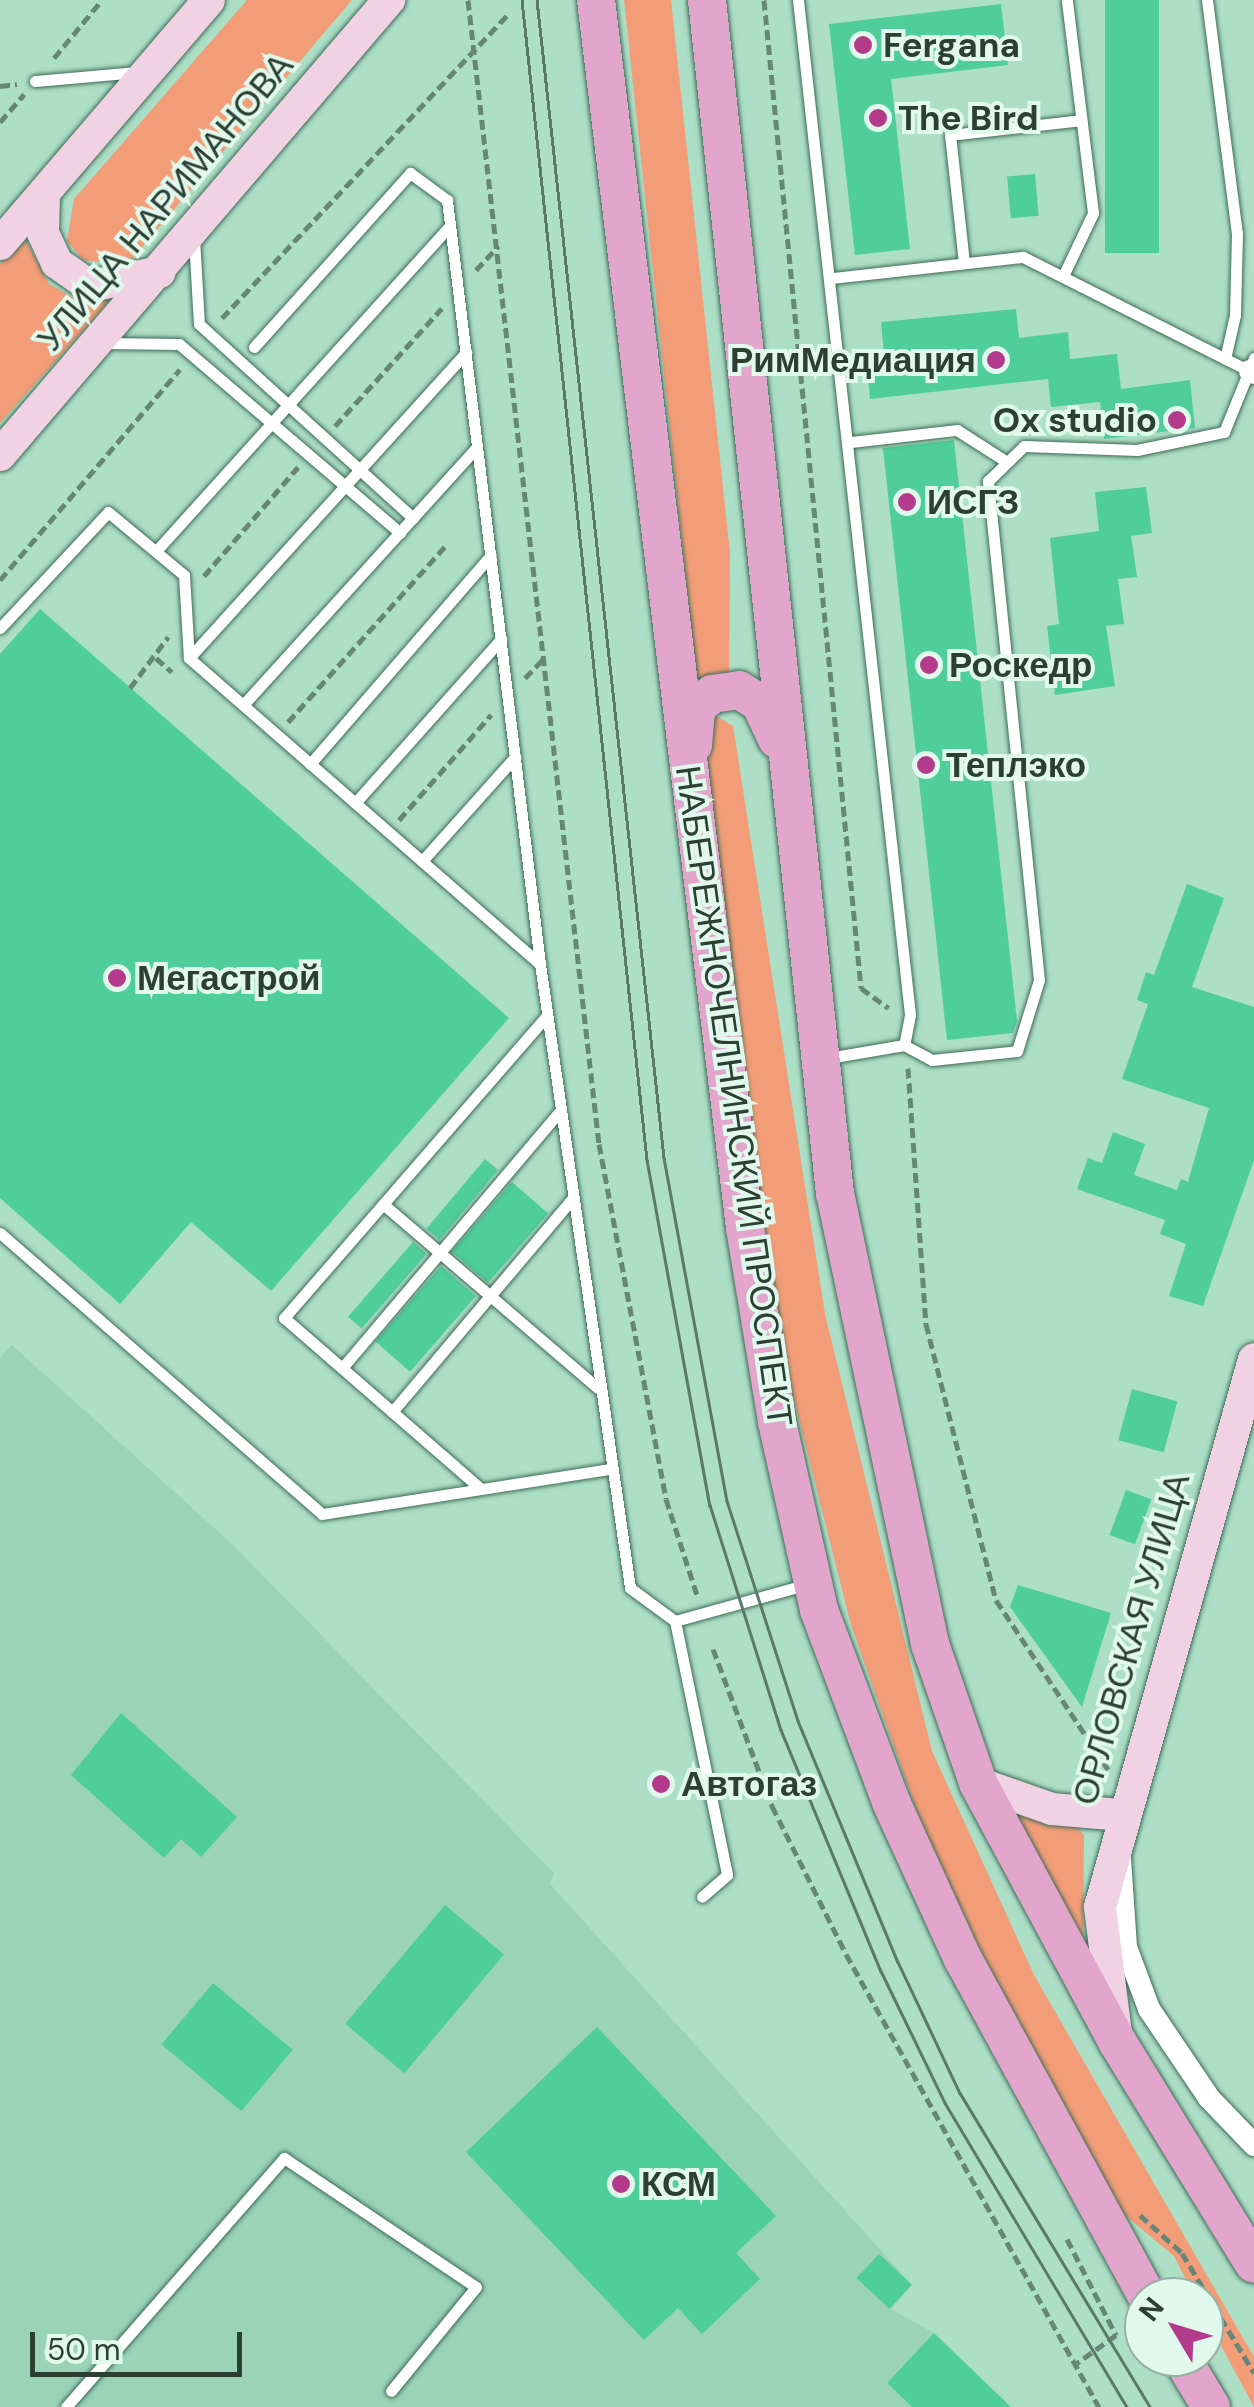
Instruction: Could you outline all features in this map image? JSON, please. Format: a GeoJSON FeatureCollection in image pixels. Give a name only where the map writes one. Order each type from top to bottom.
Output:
{"type":"FeatureCollection","features":[{"type":"Feature","properties":{"kind":"main road"},"geometry":{"type":"LineString","coordinates":[[0,244],[209,0]]}},
{"type":"Feature","properties":{"kind":"main road","name":"УЛИЦА НАРИМАНОВА"},"geometry":{"type":"LineString","coordinates":[[0,455],[100,343],[390,0]]}},
{"type":"Feature","properties":{"kind":"main road"},"geometry":{"type":"LineString","coordinates":[[707,0],[819,1060],[862,1337],[930,1644],[978,1782],[1118,2044],[1254,2264]]}},
{"type":"Feature","properties":{"kind":"main road","name":"НАБЕРЕЖНОЧЕЛНИНСКИЙ ПРОСПЕКТ"},"geometry":{"type":"LineString","coordinates":[[593,2],[745,1228],[813,1583],[891,1802],[963,1959],[1136,2277]]}},
{"type":"Feature","properties":{"kind":"main road"},"geometry":{"type":"LineString","coordinates":[[44,193],[44,233],[58,263],[90,286],[160,272]]}},
{"type":"Feature","properties":{"kind":"main road"},"geometry":{"type":"LineString","coordinates":[[690,772],[696,708],[712,694],[739,690],[760,703],[786,760]]}},
{"type":"Feature","properties":{"kind":"main road","name":"ОРЛОВСКАЯ УЛИЦА"},"geometry":{"type":"LineString","coordinates":[[1119,1821],[1254,1359]]}},
{"type":"Feature","properties":{"kind":"main road"},"geometry":{"type":"LineString","coordinates":[[978,1782],[1052,1809],[1119,1821],[1100,1907],[1118,2044]]}},
{"type":"Feature","properties":{"kind":"main road"},"geometry":{"type":"LineString","coordinates":[[1192,2377],[1211,2407]]}},
{"type":"Feature","properties":{"kind":"street","name":"ОРЛОВСКАЯ УЛИЦА"},"geometry":{"type":"LineString","coordinates":[[1119,1821],[1126,1947],[1149,2009],[1209,2098],[1254,2145]]}},
{"type":"Feature","properties":{"kind":"lane"},"geometry":{"type":"LineString","coordinates":[[798,0],[851,442],[910,1015],[904,1045]]}},
{"type":"Feature","properties":{"kind":"lane"},"geometry":{"type":"LineString","coordinates":[[1063,276],[1094,213],[1067,0]]}},
{"type":"Feature","properties":{"kind":"lane"},"geometry":{"type":"LineString","coordinates":[[1207,0],[1236,233],[1235,315],[1224,359]]}},
{"type":"Feature","properties":{"kind":"lane"},"geometry":{"type":"LineString","coordinates":[[34,81],[148,71]]}},
{"type":"Feature","properties":{"kind":"lane"},"geometry":{"type":"LineString","coordinates":[[964,263],[950,135],[1081,120]]}},
{"type":"Feature","properties":{"kind":"lane"},"geometry":{"type":"LineString","coordinates":[[254,347],[410,173],[447,200],[540,964],[610,1469],[630,1588],[675,1622],[728,1875],[702,1897]]}},
{"type":"Feature","properties":{"kind":"lane"},"geometry":{"type":"LineString","coordinates":[[156,552],[450,226]]}},
{"type":"Feature","properties":{"kind":"lane"},"geometry":{"type":"LineString","coordinates":[[194,232],[198,324],[413,518]]}},
{"type":"Feature","properties":{"kind":"lane"},"geometry":{"type":"LineString","coordinates":[[819,1060],[904,1045],[932,1060],[1017,1051],[1039,980],[988,481],[1024,446],[1137,450],[1224,432],[1253,368],[1224,359],[1023,257],[832,278]]}},
{"type":"Feature","properties":{"kind":"lane"},"geometry":{"type":"LineString","coordinates":[[100,343],[179,344],[400,532]]}},
{"type":"Feature","properties":{"kind":"lane"},"geometry":{"type":"LineString","coordinates":[[189,658],[466,352]]}},
{"type":"Feature","properties":{"kind":"lane"},"geometry":{"type":"LineString","coordinates":[[851,442],[958,430],[1007,462]]}},
{"type":"Feature","properties":{"kind":"lane"},"geometry":{"type":"LineString","coordinates":[[244,706],[478,447]]}},
{"type":"Feature","properties":{"kind":"lane"},"geometry":{"type":"LineString","coordinates":[[0,628],[108,512],[184,576],[189,658],[540,964]]}},
{"type":"Feature","properties":{"kind":"lane"},"geometry":{"type":"LineString","coordinates":[[310,764],[490,555]]}},
{"type":"Feature","properties":{"kind":"lane"},"geometry":{"type":"LineString","coordinates":[[356,803],[501,639]]}},
{"type":"Feature","properties":{"kind":"lane"},"geometry":{"type":"LineString","coordinates":[[422,861],[515,757]]}},
{"type":"Feature","properties":{"kind":"lane"},"geometry":{"type":"LineString","coordinates":[[481,1489],[284,1318],[547,1014]]}},
{"type":"Feature","properties":{"kind":"lane"},"geometry":{"type":"LineString","coordinates":[[342,1368],[560,1112]]}},
{"type":"Feature","properties":{"kind":"lane"},"geometry":{"type":"LineString","coordinates":[[392,1412],[572,1199]]}},
{"type":"Feature","properties":{"kind":"lane"},"geometry":{"type":"LineString","coordinates":[[383,1204],[598,1388]]}},
{"type":"Feature","properties":{"kind":"lane"},"geometry":{"type":"LineString","coordinates":[[0,1233],[322,1514],[610,1469]]}},
{"type":"Feature","properties":{"kind":"lane"},"geometry":{"type":"LineString","coordinates":[[675,1622],[813,1583]]}},
{"type":"Feature","properties":{"kind":"lane"},"geometry":{"type":"LineString","coordinates":[[66,2407],[284,2158],[476,2287],[392,2392]]}},
{"type":"Feature","properties":{"kind":"path"},"geometry":{"type":"LineString","coordinates":[[0,122],[102,0]]}},
{"type":"Feature","properties":{"kind":"path"},"geometry":{"type":"LineString","coordinates":[[468,0],[599,1144],[666,1499],[698,1598]]}},
{"type":"Feature","properties":{"kind":"path"},"geometry":{"type":"LineString","coordinates":[[208,334],[473,43],[510,12]]}},
{"type":"Feature","properties":{"kind":"path"},"geometry":{"type":"LineString","coordinates":[[0,580],[193,353]]}},
{"type":"Feature","properties":{"kind":"path"},"geometry":{"type":"LineString","coordinates":[[277,734],[448,542]]}},
{"type":"Feature","properties":{"kind":"path"},"geometry":{"type":"LineString","coordinates":[[388,832],[544,658]]}},
{"type":"Feature","properties":{"kind":"path"},"geometry":{"type":"LineString","coordinates":[[713,1649],[772,1806],[846,1954],[1078,2363],[1099,2407]]}},
{"type":"Feature","properties":{"kind":"path"},"geometry":{"type":"LineString","coordinates":[[1128,2204],[1182,2253],[1254,2373]]}},
{"type":"Feature","properties":{"kind":"path"},"geometry":{"type":"LineString","coordinates":[[1067,2239],[1116,2334],[1078,2363]]}},
{"type":"Feature","properties":{"kind":"shaded area"},"geometry":{"type":"Polygon","coordinates":[[[247,0],[352,0],[127,265],[83,260],[67,241],[74,199],[247,0]]]}},
{"type":"Feature","properties":{"kind":"shaded area"},"geometry":{"type":"Polygon","coordinates":[[[624,0],[671,0],[730,553],[729,681],[718,675],[697,684],[624,0]]]}},
{"type":"Feature","properties":{"kind":"shaded area"},"geometry":{"type":"Polygon","coordinates":[[[23,235],[49,284],[86,305],[112,298],[0,423],[0,264],[23,235]]]}},
{"type":"Feature","properties":{"kind":"shaded area"},"geometry":{"type":"Polygon","coordinates":[[[714,715],[733,726],[825,1314],[932,1751],[1034,1975],[1208,2277],[1185,2277],[1174,2256],[1120,2211],[1029,2056],[928,1843],[851,1625],[779,1340],[756,1193],[702,732],[714,715]]]}},
{"type":"Feature","properties":{"kind":"shaded area"},"geometry":{"type":"Polygon","coordinates":[[[12,1345],[232,1544],[554,1873],[550,1884],[912,2285],[891,2309],[934,2333],[887,2383],[912,2407],[0,2407],[0,1358],[12,1345]]]}},
{"type":"Feature","properties":{"kind":"shaded area"},"geometry":{"type":"Polygon","coordinates":[[[1014,1814],[1074,1823],[1084,1835],[1083,1954],[1014,1814]]]}},
{"type":"Feature","properties":{"kind":"shaded area"},"geometry":{"type":"Polygon","coordinates":[[[1224,2305],[1254,2357],[1254,2407],[1224,2351],[1224,2305]]]}},
{"type":"Feature","properties":{"kind":"building"},"geometry":{"type":"Polygon","coordinates":[[[1105,0],[1159,0],[1159,253],[1105,253],[1105,0]]]}},
{"type":"Feature","properties":{"kind":"building"},"geometry":{"type":"Polygon","coordinates":[[[1001,4],[1008,65],[891,79],[910,249],[855,255],[829,24],[1001,4]]]}},
{"type":"Feature","properties":{"kind":"building"},"geometry":{"type":"Polygon","coordinates":[[[1035,174],[1039,216],[1011,218],[1007,176],[1035,174]]]}},
{"type":"Feature","properties":{"kind":"building"},"geometry":{"type":"Polygon","coordinates":[[[1016,309],[1019,338],[1068,332],[1070,359],[1117,354],[1121,389],[1190,380],[1195,428],[1104,439],[1100,402],[1051,407],[1048,379],[870,399],[866,356],[884,354],[881,322],[1016,309]]]}},
{"type":"Feature","properties":{"kind":"building"},"geometry":{"type":"Polygon","coordinates":[[[954,440],[1017,1021],[1013,1033],[947,1040],[883,448],[954,440]]]}},
{"type":"Feature","properties":{"kind":"building"},"geometry":{"type":"Polygon","coordinates":[[[1146,487],[1152,533],[1131,536],[1137,577],[1118,579],[1124,624],[1106,626],[1115,686],[1055,695],[1047,626],[1059,624],[1050,538],[1099,531],[1095,492],[1146,487]]]}},
{"type":"Feature","properties":{"kind":"building"},"geometry":{"type":"Polygon","coordinates":[[[40,609],[509,1018],[271,1291],[191,1222],[120,1304],[0,1198],[0,654],[40,609]]]}},
{"type":"Feature","properties":{"kind":"building"},"geometry":{"type":"Polygon","coordinates":[[[1187,884],[1224,898],[1192,987],[1254,1007],[1254,1160],[1203,1306],[1169,1296],[1186,1244],[1160,1234],[1165,1220],[1077,1189],[1088,1158],[1102,1163],[1113,1132],[1145,1144],[1134,1175],[1177,1190],[1181,1179],[1188,1182],[1209,1108],[1122,1079],[1148,1004],[1137,1000],[1146,972],[1154,975],[1187,884]]]}},
{"type":"Feature","properties":{"kind":"building"},"geometry":{"type":"Polygon","coordinates":[[[485,1159],[498,1170],[440,1240],[427,1229],[485,1159]]]}},
{"type":"Feature","properties":{"kind":"building"},"geometry":{"type":"Polygon","coordinates":[[[512,1182],[548,1213],[488,1283],[452,1251],[512,1182]]]}},
{"type":"Feature","properties":{"kind":"building"},"geometry":{"type":"Polygon","coordinates":[[[413,1242],[427,1254],[362,1329],[348,1317],[413,1242]]]}},
{"type":"Feature","properties":{"kind":"building"},"geometry":{"type":"Polygon","coordinates":[[[441,1266],[476,1296],[410,1372],[375,1341],[441,1266]]]}},
{"type":"Feature","properties":{"kind":"building"},"geometry":{"type":"Polygon","coordinates":[[[1132,1389],[1177,1401],[1164,1452],[1118,1440],[1132,1389]]]}},
{"type":"Feature","properties":{"kind":"building"},"geometry":{"type":"Polygon","coordinates":[[[1126,1490],[1151,1499],[1135,1544],[1110,1535],[1126,1490]]]}},
{"type":"Feature","properties":{"kind":"building"},"geometry":{"type":"Polygon","coordinates":[[[1018,1585],[1111,1613],[1082,1707],[1010,1607],[1018,1585]]]}},
{"type":"Feature","properties":{"kind":"building"},"geometry":{"type":"Polygon","coordinates":[[[121,1713],[237,1817],[201,1857],[181,1839],[164,1858],[71,1775],[121,1713]]]}},
{"type":"Feature","properties":{"kind":"building"},"geometry":{"type":"Polygon","coordinates":[[[445,1905],[504,1954],[404,2073],[345,2024],[445,1905]]]}},
{"type":"Feature","properties":{"kind":"building"},"geometry":{"type":"Polygon","coordinates":[[[213,1983],[293,2050],[241,2111],[162,2044],[213,1983]]]}},
{"type":"Feature","properties":{"kind":"building","name":"КСМ"},"geometry":{"type":"Polygon","coordinates":[[[597,2027],[776,2216],[736,2253],[760,2279],[702,2334],[678,2308],[644,2340],[466,2152],[597,2027]]]}},
{"type":"Feature","properties":{"kind":"building"},"geometry":{"type":"Polygon","coordinates":[[[879,2254],[912,2285],[889,2309],[856,2278],[879,2254]]]}},
{"type":"Feature","properties":{"kind":"building"},"geometry":{"type":"Polygon","coordinates":[[[934,2333],[1011,2407],[912,2407],[887,2383],[934,2333]]]}},
{"type":"Feature","properties":{"kind":"tram line"},"geometry":{"type":"LineString","coordinates":[[522,0],[647,1160],[710,1505],[781,1730],[881,1971],[945,2103],[1127,2407]]}},
{"type":"Feature","properties":{"kind":"tram line"},"geometry":{"type":"LineString","coordinates":[[537,0],[664,1158],[727,1501],[798,1721],[898,1962],[960,2093],[1150,2407]]}},
{"type":"Feature","properties":{"kind":"place","name":"Fergana"},"geometry":{"type":"Point","coordinates":[863,45]}},
{"type":"Feature","properties":{"kind":"place","name":"The Bird"},"geometry":{"type":"Point","coordinates":[878,118]}},
{"type":"Feature","properties":{"kind":"place","name":"РимМедиация"},"geometry":{"type":"Point","coordinates":[996,360]}},
{"type":"Feature","properties":{"kind":"place","name":"Ox studio"},"geometry":{"type":"Point","coordinates":[1177,420]}},
{"type":"Feature","properties":{"kind":"place","name":"ИСГЗ"},"geometry":{"type":"Point","coordinates":[907,502]}},
{"type":"Feature","properties":{"kind":"place","name":"Роскедр"},"geometry":{"type":"Point","coordinates":[929,665]}},
{"type":"Feature","properties":{"kind":"place","name":"Теплэко"},"geometry":{"type":"Point","coordinates":[926,765]}},
{"type":"Feature","properties":{"kind":"place","name":"Мегастрой"},"geometry":{"type":"Point","coordinates":[117,978]}},
{"type":"Feature","properties":{"kind":"place","name":"Автогаз"},"geometry":{"type":"Point","coordinates":[661,1784]}},
{"type":"Feature","properties":{"kind":"place","name":"КСМ"},"geometry":{"type":"Point","coordinates":[621,2184]}}]}
